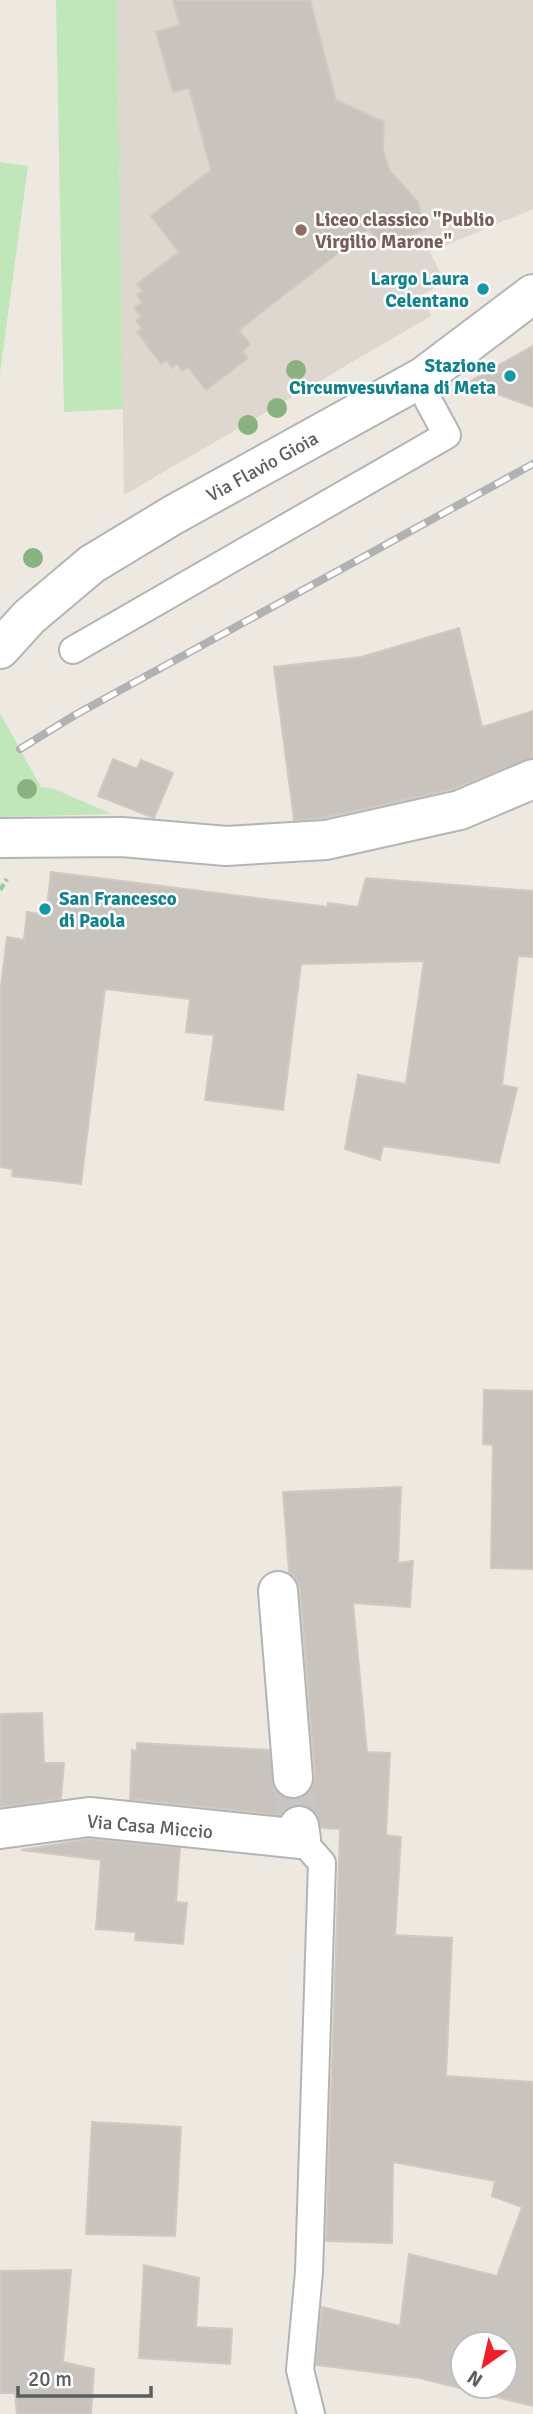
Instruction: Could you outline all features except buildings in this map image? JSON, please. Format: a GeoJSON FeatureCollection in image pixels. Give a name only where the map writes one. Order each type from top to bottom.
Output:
{"type":"FeatureCollection","features":[{"type":"Feature","properties":{"kind":"street","name":"Via Flavio Gioia"},"geometry":{"type":"LineString","coordinates":[[0,649],[29,617],[92,564],[173,514],[423,377],[533,294]]}},
{"type":"Feature","properties":{"kind":"street"},"geometry":{"type":"LineString","coordinates":[[0,838],[121,837],[226,846],[326,841],[460,810],[533,779]]}},
{"type":"Feature","properties":{"kind":"street"},"geometry":{"type":"LineString","coordinates":[[278,1591],[293,1778]]}},
{"type":"Feature","properties":{"kind":"street","name":"Via Casa Miccio"},"geometry":{"type":"LineString","coordinates":[[0,1829],[89,1817],[300,1833]]}},
{"type":"Feature","properties":{"kind":"lane"},"geometry":{"type":"LineString","coordinates":[[73,650],[447,435],[428,400],[423,377]]}},
{"type":"Feature","properties":{"kind":"lane"},"geometry":{"type":"LineString","coordinates":[[300,1833],[322,1863],[309,2272],[300,2370],[311,2414]]}},
{"type":"Feature","properties":{"kind":"shaded area","name":"Liceo classico \"Publio Virgilio Marone\""},"geometry":{"type":"Polygon","coordinates":[[[117,0],[533,0],[533,209],[430,252],[445,282],[422,295],[431,316],[124,495],[117,0]]]}},
{"type":"Feature","properties":{"kind":"green space"},"geometry":{"type":"Polygon","coordinates":[[[56,0],[117,0],[123,409],[64,412],[56,0]]]}},
{"type":"Feature","properties":{"kind":"green space"},"geometry":{"type":"Polygon","coordinates":[[[0,162],[28,166],[0,373],[0,162]]]}},
{"type":"Feature","properties":{"kind":"green space"},"geometry":{"type":"Polygon","coordinates":[[[0,713],[41,787],[52,788],[112,814],[0,817],[0,713]]]}},
{"type":"Feature","properties":{"kind":"tunnel"},"geometry":{"type":"LineString","coordinates":[[293,1778],[299,1826]]}},
{"type":"Feature","properties":{"kind":"railway"},"geometry":{"type":"LineString","coordinates":[[20,749],[75,715],[533,464]]}},
{"type":"Feature","properties":{"kind":"place","name":"Liceo classico \"Publio Virgilio Marone\""},"geometry":{"type":"Point","coordinates":[301,230]}},
{"type":"Feature","properties":{"kind":"place","name":"Largo Laura Celentano"},"geometry":{"type":"Point","coordinates":[483,289]}},
{"type":"Feature","properties":{"kind":"place","name":"Stazione Circumvesuviana di Meta"},"geometry":{"type":"Point","coordinates":[510,376]}},
{"type":"Feature","properties":{"kind":"place","name":"San Francesco di Paola"},"geometry":{"type":"Point","coordinates":[45,909]}}]}
